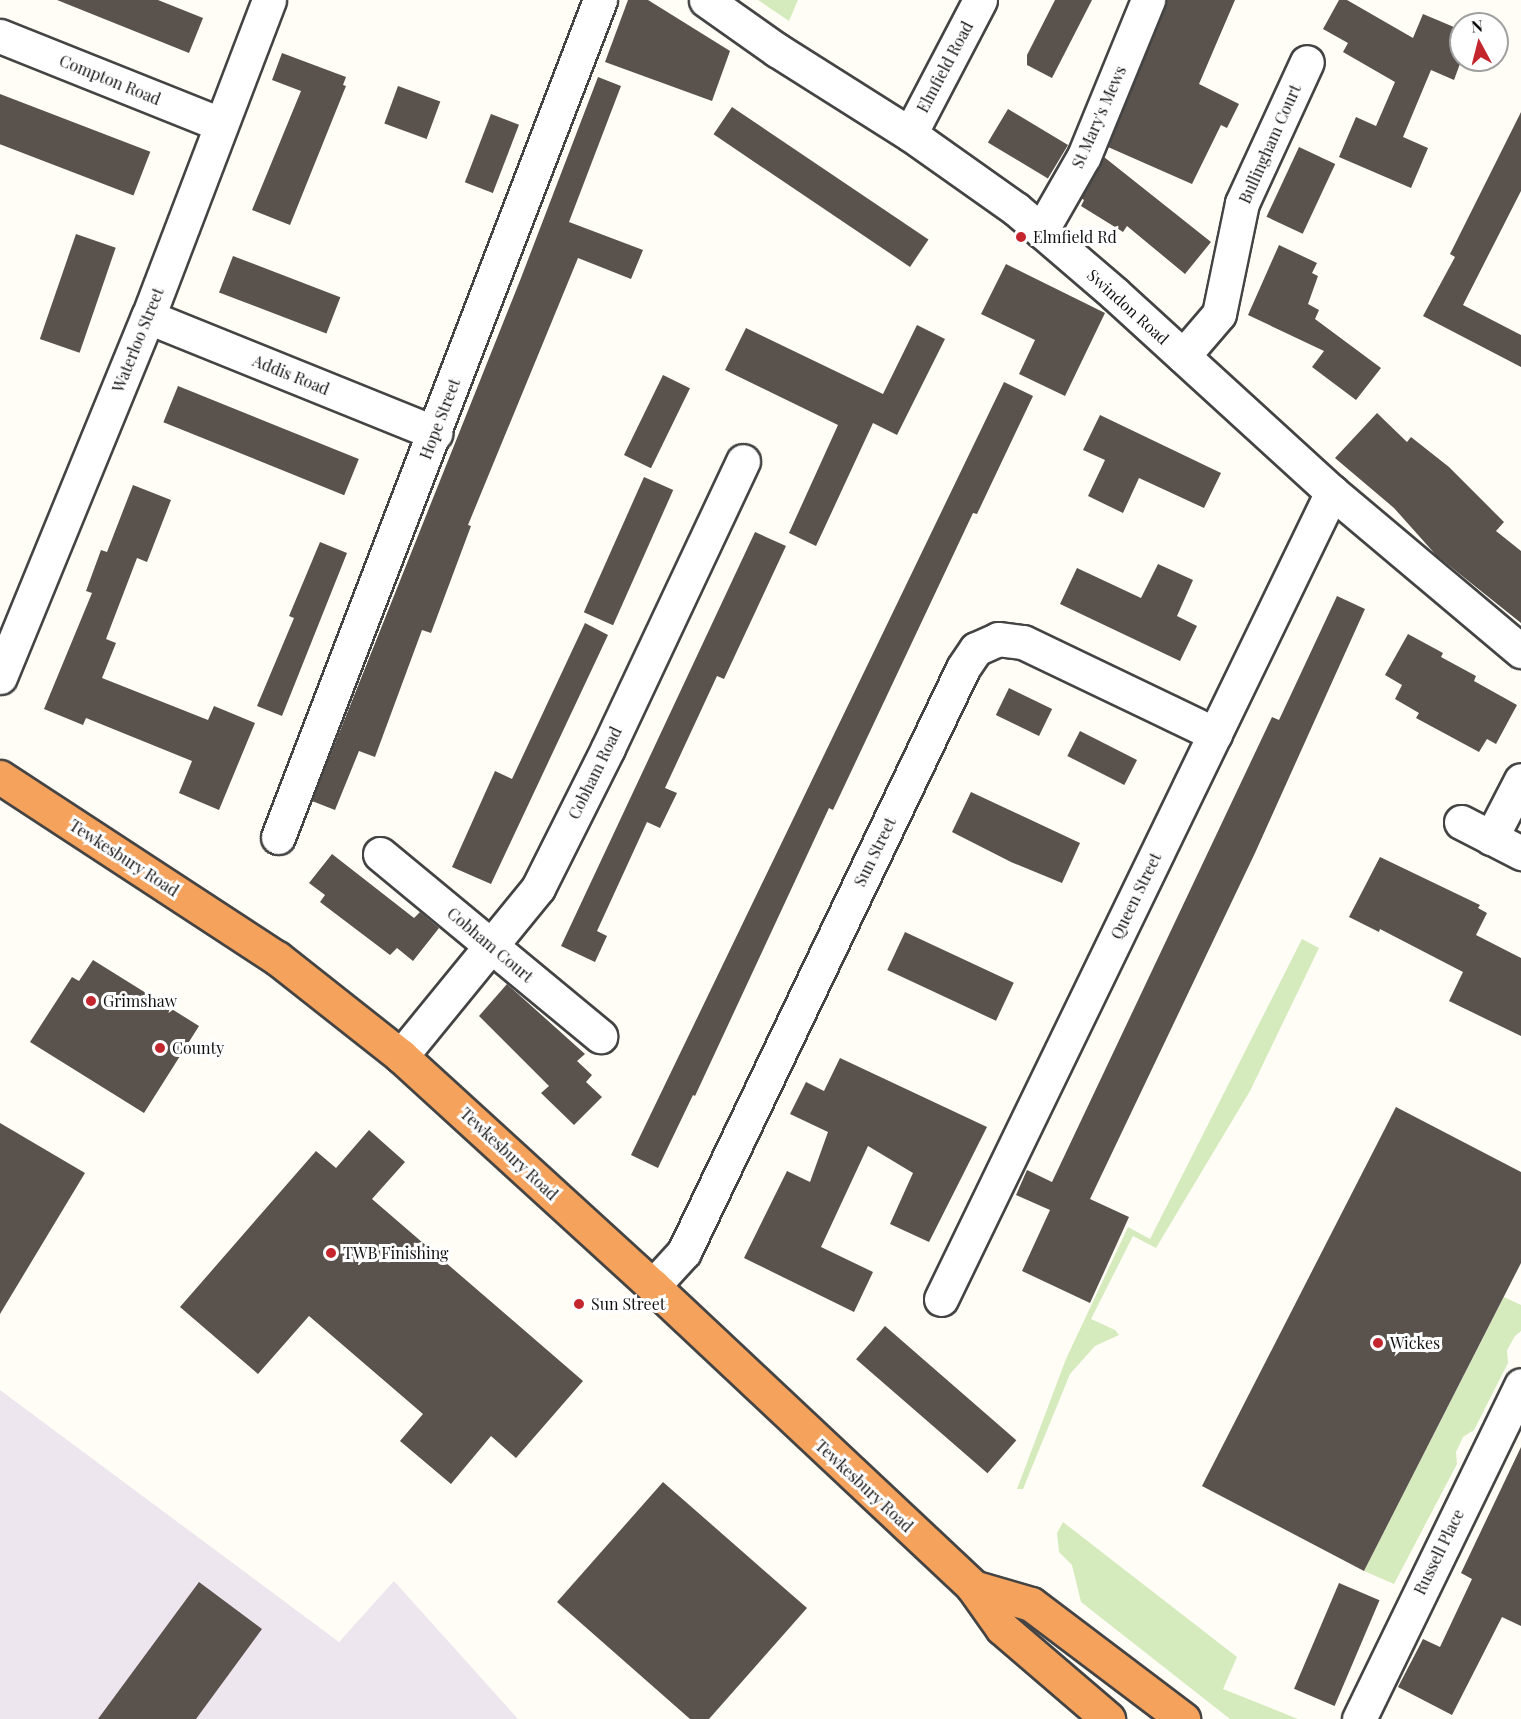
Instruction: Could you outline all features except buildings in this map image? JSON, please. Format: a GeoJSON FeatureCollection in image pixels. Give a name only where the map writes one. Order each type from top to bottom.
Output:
{"type":"FeatureCollection","features":[{"type":"Feature","properties":{"kind":"highway","name":"Tewkesbury Road"},"geometry":{"type":"LineString","coordinates":[[0,777],[277,958],[401,1056],[653,1286],[973,1587],[1002,1628],[1108,1719]]}},
{"type":"Feature","properties":{"kind":"highway","name":"Tewkesbury Road"},"geometry":{"type":"LineString","coordinates":[[973,1587],[1030,1604],[1184,1719]]}},
{"type":"Feature","properties":{"kind":"street","name":"Waterloo Street"},"geometry":{"type":"LineString","coordinates":[[0,677],[148,317],[220,124],[270,0]]}},
{"type":"Feature","properties":{"kind":"street","name":"Hope Street"},"geometry":{"type":"LineString","coordinates":[[278,837],[435,434],[600,0]]}},
{"type":"Feature","properties":{"kind":"street","name":"Swindon Road"},"geometry":{"type":"LineString","coordinates":[[706,0],[777,50],[910,134],[1016,209],[1183,356],[1332,492],[1521,651]]}},
{"type":"Feature","properties":{"kind":"street","name":"Elmfield Road"},"geometry":{"type":"LineString","coordinates":[[910,134],[980,0]]}},
{"type":"Feature","properties":{"kind":"street","name":"St Mary's Mews"},"geometry":{"type":"LineString","coordinates":[[1041,231],[1084,156],[1148,0]]}},
{"type":"Feature","properties":{"kind":"street","name":"Compton Road"},"geometry":{"type":"LineString","coordinates":[[0,36],[220,124]]}},
{"type":"Feature","properties":{"kind":"street","name":"Bullingham Court"},"geometry":{"type":"LineString","coordinates":[[1183,356],[1219,314],[1242,203],[1307,62]]}},
{"type":"Feature","properties":{"kind":"street","name":"Addis Road"},"geometry":{"type":"LineString","coordinates":[[148,317],[435,434]]}},
{"type":"Feature","properties":{"kind":"street","name":"Cobham Road"},"geometry":{"type":"LineString","coordinates":[[401,1056],[489,945],[538,888],[608,748],[743,461]]}},
{"type":"Feature","properties":{"kind":"street","name":"Queen Street"},"geometry":{"type":"LineString","coordinates":[[941,1299],[1332,492]]}},
{"type":"Feature","properties":{"kind":"street","name":"Sun Street"},"geometry":{"type":"LineString","coordinates":[[653,1286],[684,1252],[963,668],[976,649],[998,639],[1023,642],[1215,734]]}},
{"type":"Feature","properties":{"kind":"street"},"geometry":{"type":"LineString","coordinates":[[1491,838],[1521,780]]}},
{"type":"Feature","properties":{"kind":"street"},"geometry":{"type":"LineString","coordinates":[[1461,822],[1521,853]]}},
{"type":"Feature","properties":{"kind":"street","name":"Cobham Court"},"geometry":{"type":"LineString","coordinates":[[380,854],[600,1036]]}},
{"type":"Feature","properties":{"kind":"street","name":"Russell Place"},"geometry":{"type":"LineString","coordinates":[[1359,1719],[1521,1385]]}},
{"type":"Feature","properties":{"kind":"shaded area"},"geometry":{"type":"Polygon","coordinates":[[[0,1390],[339,1642],[394,1581],[518,1719],[0,1719],[0,1390]]]}},
{"type":"Feature","properties":{"kind":"green space"},"geometry":{"type":"Polygon","coordinates":[[[758,0],[798,0],[789,21],[758,0]]]}},
{"type":"Feature","properties":{"kind":"green space"},"geometry":{"type":"Polygon","coordinates":[[[1302,939],[1319,948],[1250,1091],[1156,1248],[1133,1236],[1091,1319],[1115,1330],[1119,1335],[1095,1346],[1070,1374],[1023,1489],[1017,1489],[1066,1359],[1128,1227],[1150,1239],[1302,939]]]}},
{"type":"Feature","properties":{"kind":"green space"},"geometry":{"type":"Polygon","coordinates":[[[1504,1297],[1521,1305],[1521,1331],[1515,1336],[1507,1350],[1508,1363],[1474,1430],[1463,1437],[1456,1452],[1457,1464],[1394,1584],[1364,1571],[1504,1297]]]}},
{"type":"Feature","properties":{"kind":"green space"},"geometry":{"type":"Polygon","coordinates":[[[1063,1522],[1237,1657],[1223,1689],[1298,1719],[1230,1719],[1081,1602],[1072,1565],[1059,1552],[1057,1533],[1063,1522]]]}},
{"type":"Feature","properties":{"kind":"place","name":"Elmfield Rd"},"geometry":{"type":"Point","coordinates":[1021,237]}},
{"type":"Feature","properties":{"kind":"place","name":"Grimshaw"},"geometry":{"type":"Point","coordinates":[91,1001]}},
{"type":"Feature","properties":{"kind":"place","name":"County"},"geometry":{"type":"Point","coordinates":[160,1048]}},
{"type":"Feature","properties":{"kind":"place","name":"TWB Finishing"},"geometry":{"type":"Point","coordinates":[331,1253]}},
{"type":"Feature","properties":{"kind":"place","name":"Sun Street"},"geometry":{"type":"Point","coordinates":[579,1304]}},
{"type":"Feature","properties":{"kind":"place","name":"Wickes"},"geometry":{"type":"Point","coordinates":[1378,1343]}}]}
